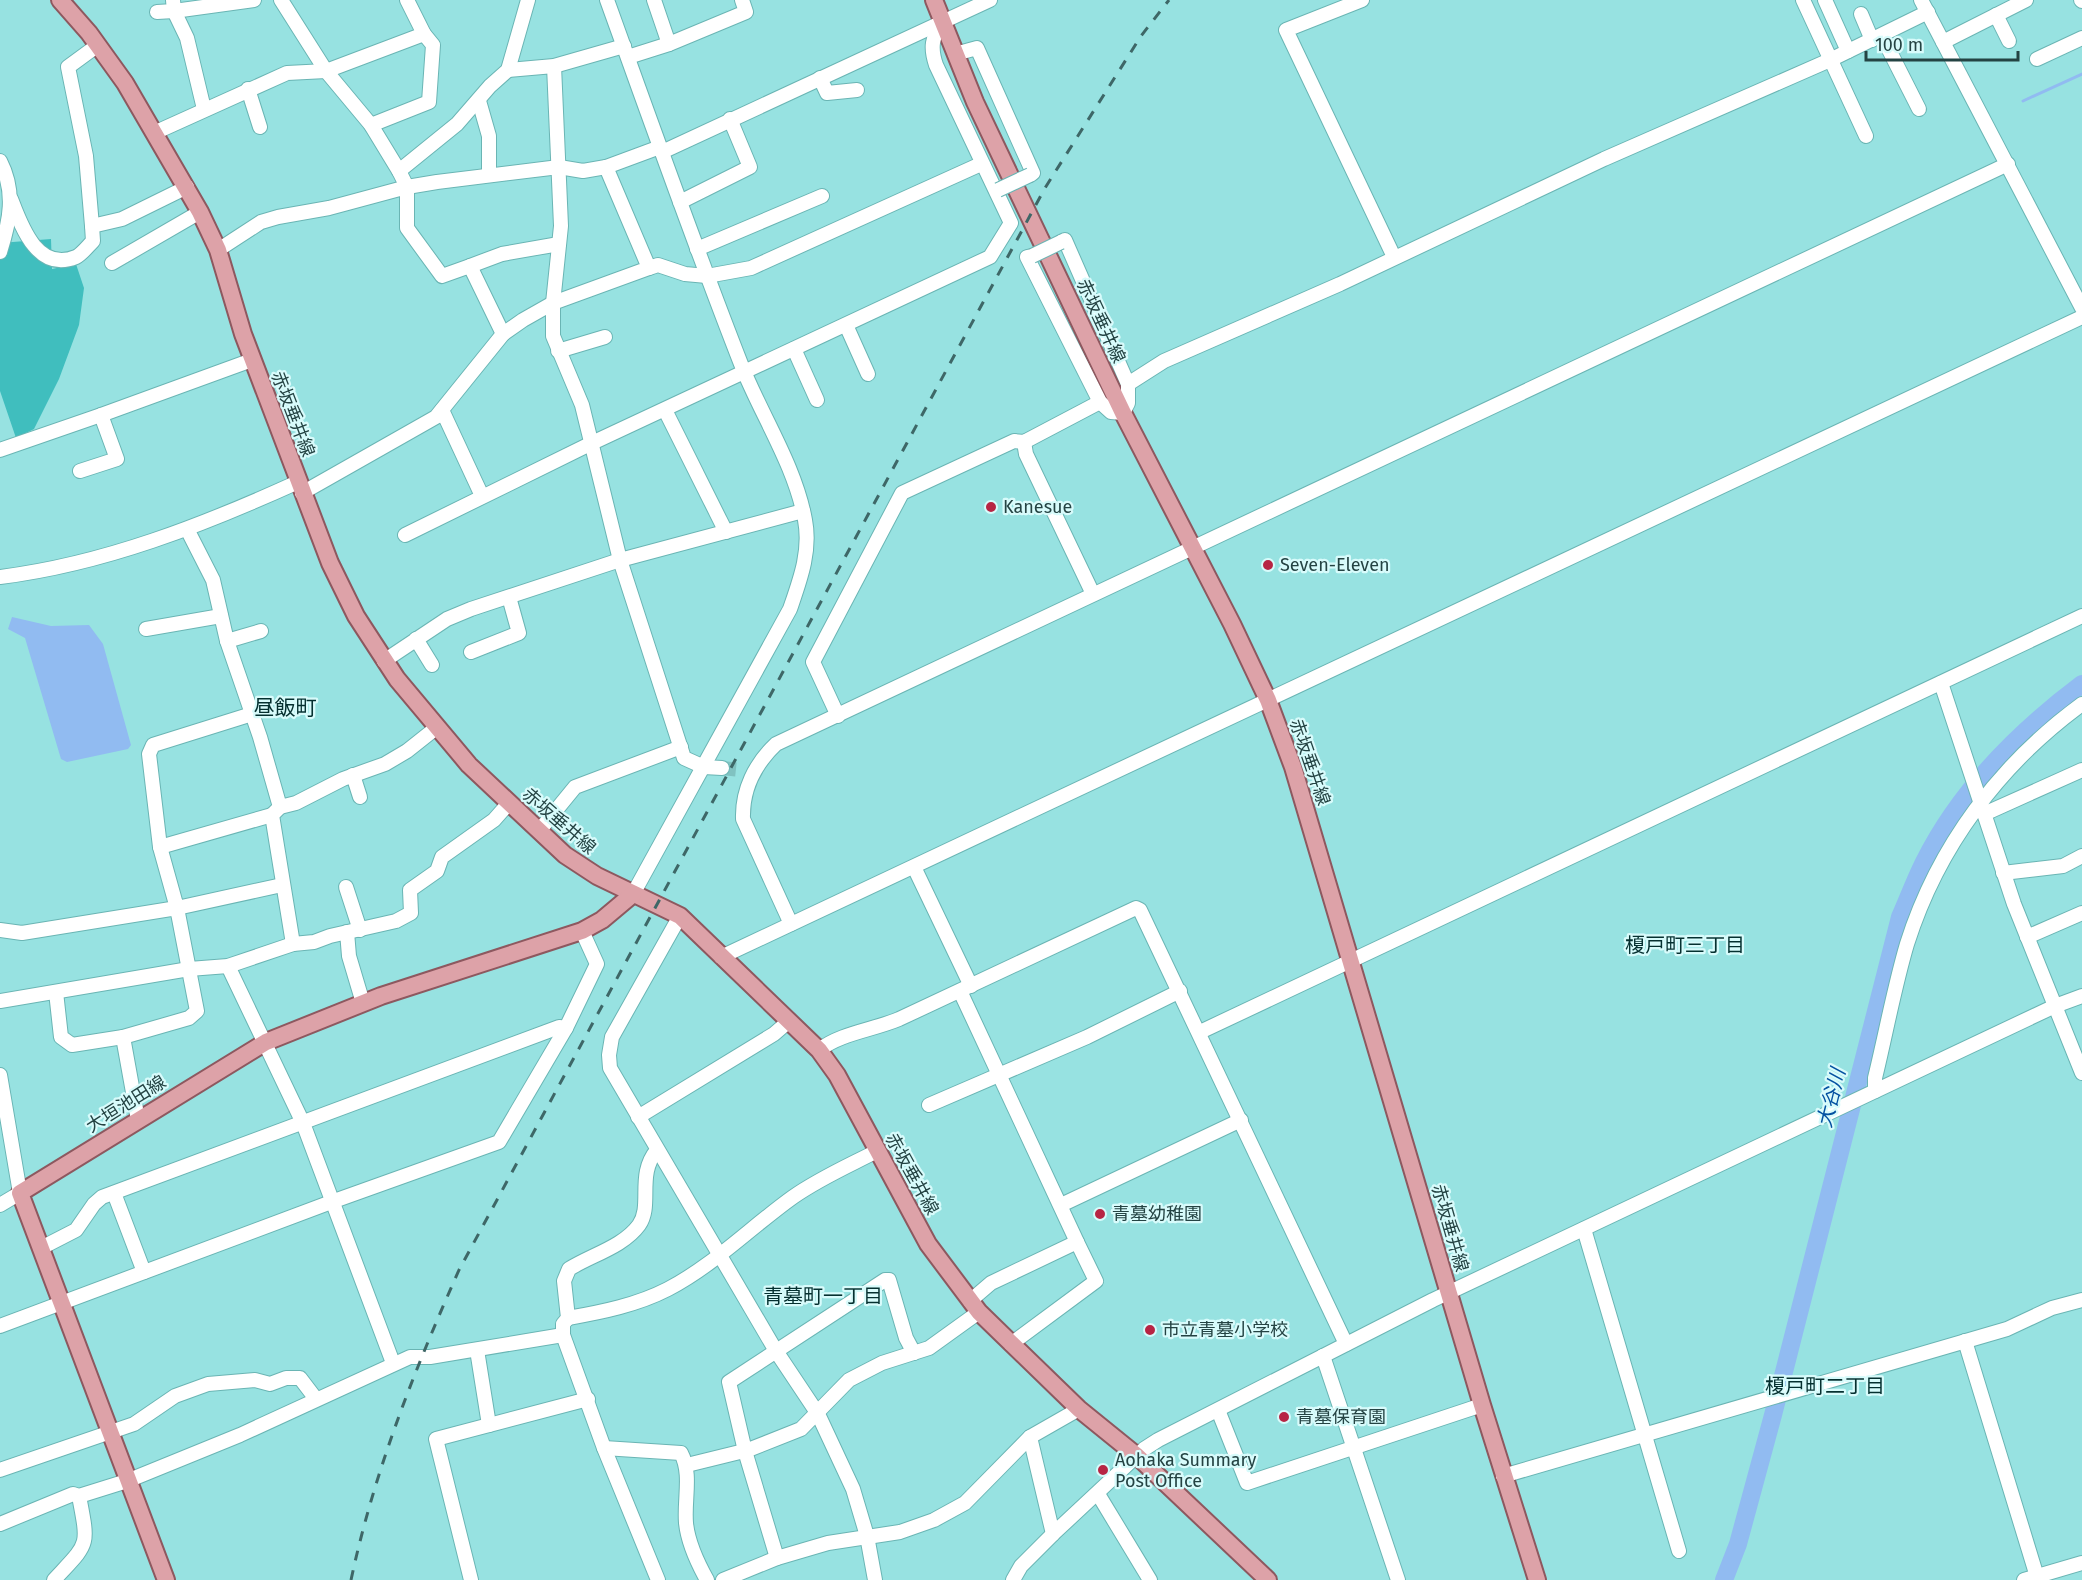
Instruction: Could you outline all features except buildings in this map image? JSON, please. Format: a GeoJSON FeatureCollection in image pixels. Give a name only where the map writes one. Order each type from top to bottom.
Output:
{"type":"FeatureCollection","features":[{"type":"Feature","properties":{"kind":"main road","name":"赤坂垂井線"},"geometry":{"type":"LineString","coordinates":[[60,0],[98,45],[125,83],[200,212],[218,250],[252,360],[330,563],[356,616],[384,661],[436,728],[539,831],[576,864],[680,916],[819,1050],[837,1075],[928,1244],[975,1306],[1079,1409],[1137,1456],[1268,1580]]}},
{"type":"Feature","properties":{"kind":"main road","name":"赤坂垂井線"},"geometry":{"type":"LineString","coordinates":[[934,0],[975,102],[1123,412],[1268,700],[1293,767],[1448,1293],[1537,1580]]}},
{"type":"Feature","properties":{"kind":"main road","name":"大垣池田線"},"geometry":{"type":"LineString","coordinates":[[20,1193],[266,1042],[363,1003],[582,931],[602,920],[633,894]]}},
{"type":"Feature","properties":{"kind":"main road"},"geometry":{"type":"LineString","coordinates":[[20,1193],[166,1580]]}},
{"type":"Feature","properties":{"kind":"street"},"geometry":{"type":"LineString","coordinates":[[157,12],[174,5],[254,0]]}},
{"type":"Feature","properties":{"kind":"street"},"geometry":{"type":"LineString","coordinates":[[282,0],[326,71],[371,125],[399,171],[407,187],[407,228],[442,276],[502,254],[559,244]]}},
{"type":"Feature","properties":{"kind":"street"},"geometry":{"type":"LineString","coordinates":[[371,125],[429,102],[433,45],[424,34],[407,0]]}},
{"type":"Feature","properties":{"kind":"street"},"geometry":{"type":"LineString","coordinates":[[399,171],[457,124],[490,86],[508,70],[528,0]]}},
{"type":"Feature","properties":{"kind":"street"},"geometry":{"type":"LineString","coordinates":[[608,0],[707,276],[745,372],[793,479],[803,511],[807,546],[802,572],[790,609],[633,894]]}},
{"type":"Feature","properties":{"kind":"street"},"geometry":{"type":"LineString","coordinates":[[654,0],[669,44]]}},
{"type":"Feature","properties":{"kind":"street"},"geometry":{"type":"LineString","coordinates":[[508,70],[554,66],[669,44],[746,12],[742,0]]}},
{"type":"Feature","properties":{"kind":"street"},"geometry":{"type":"LineString","coordinates":[[218,250],[261,222],[328,208],[407,187],[559,166],[583,171],[606,167],[661,149],[730,120],[990,0]]}},
{"type":"Feature","properties":{"kind":"street"},"geometry":{"type":"LineString","coordinates":[[1362,0],[1286,30],[1394,257]]}},
{"type":"Feature","properties":{"kind":"street"},"geometry":{"type":"LineString","coordinates":[[1803,0],[1866,136]]}},
{"type":"Feature","properties":{"kind":"street"},"geometry":{"type":"LineString","coordinates":[[1825,0],[1848,51]]}},
{"type":"Feature","properties":{"kind":"street"},"geometry":{"type":"LineString","coordinates":[[1943,42],[2026,0]]}},
{"type":"Feature","properties":{"kind":"street"},"geometry":{"type":"LineString","coordinates":[[174,5],[187,38],[204,109]]}},
{"type":"Feature","properties":{"kind":"street"},"geometry":{"type":"LineString","coordinates":[[721,957],[1053,799],[1268,700],[2082,308],[1925,6],[1877,38],[1604,159],[1164,361],[1128,384]]}},
{"type":"Feature","properties":{"kind":"street"},"geometry":{"type":"LineString","coordinates":[[1861,14],[1919,109]]}},
{"type":"Feature","properties":{"kind":"street"},"geometry":{"type":"LineString","coordinates":[[1996,15],[2009,41]]}},
{"type":"Feature","properties":{"kind":"street"},"geometry":{"type":"LineString","coordinates":[[405,535],[592,443],[990,257],[1011,223],[981,164],[931,51],[933,37],[942,22]]}},
{"type":"Feature","properties":{"kind":"street"},"geometry":{"type":"LineString","coordinates":[[154,134],[204,109],[287,73],[326,71],[424,34]]}},
{"type":"Feature","properties":{"kind":"street"},"geometry":{"type":"LineString","coordinates":[[2037,59],[2082,38]]}},
{"type":"Feature","properties":{"kind":"street"},"geometry":{"type":"LineString","coordinates":[[0,162],[21,227],[38,253],[55,259],[76,257],[93,241],[86,156],[68,67],[98,45]]}},
{"type":"Feature","properties":{"kind":"street"},"geometry":{"type":"LineString","coordinates":[[956,54],[977,48],[1033,173],[996,191]]}},
{"type":"Feature","properties":{"kind":"street"},"geometry":{"type":"LineString","coordinates":[[554,66],[559,166],[559,244],[553,303],[553,336],[582,405],[620,560],[684,758],[704,766],[722,768]]}},
{"type":"Feature","properties":{"kind":"street"},"geometry":{"type":"LineString","coordinates":[[820,78],[827,93],[857,90]]}},
{"type":"Feature","properties":{"kind":"street"},"geometry":{"type":"LineString","coordinates":[[248,89],[260,127]]}},
{"type":"Feature","properties":{"kind":"street"},"geometry":{"type":"LineString","coordinates":[[479,101],[489,136],[489,174]]}},
{"type":"Feature","properties":{"kind":"street"},"geometry":{"type":"LineString","coordinates":[[680,202],[750,167],[730,120]]}},
{"type":"Feature","properties":{"kind":"street"},"geometry":{"type":"LineString","coordinates":[[0,577],[81,562],[187,529],[300,488],[413,431],[442,410],[503,334],[553,303],[658,266],[685,274],[707,276],[751,268],[787,254],[981,164]]}},
{"type":"Feature","properties":{"kind":"street"},"geometry":{"type":"LineString","coordinates":[[791,924],[743,819],[742,801],[748,771],[776,744],[2008,164]]}},
{"type":"Feature","properties":{"kind":"street"},"geometry":{"type":"LineString","coordinates":[[606,167],[649,268]]}},
{"type":"Feature","properties":{"kind":"street"},"geometry":{"type":"LineString","coordinates":[[92,226],[122,219],[187,187]]}},
{"type":"Feature","properties":{"kind":"street"},"geometry":{"type":"LineString","coordinates":[[697,249],[822,196]]}},
{"type":"Feature","properties":{"kind":"street"},"geometry":{"type":"LineString","coordinates":[[0,252],[8,226],[11,199]]}},
{"type":"Feature","properties":{"kind":"street"},"geometry":{"type":"LineString","coordinates":[[112,263],[200,212]]}},
{"type":"Feature","properties":{"kind":"street"},"geometry":{"type":"LineString","coordinates":[[1065,240],[1128,384],[1128,403],[1123,412],[1111,411],[1100,402],[1028,257],[1065,240]]}},
{"type":"Feature","properties":{"kind":"street"},"geometry":{"type":"LineString","coordinates":[[470,266],[503,334]]}},
{"type":"Feature","properties":{"kind":"street"},"geometry":{"type":"LineString","coordinates":[[846,325],[868,374]]}},
{"type":"Feature","properties":{"kind":"street"},"geometry":{"type":"LineString","coordinates":[[558,351],[604,337]]}},
{"type":"Feature","properties":{"kind":"street"},"geometry":{"type":"LineString","coordinates":[[794,349],[817,400]]}},
{"type":"Feature","properties":{"kind":"street"},"geometry":{"type":"LineString","coordinates":[[0,450],[252,360]]}},
{"type":"Feature","properties":{"kind":"street"},"geometry":{"type":"LineString","coordinates":[[838,716],[813,662],[902,493],[1014,441],[1024,442],[1100,402]]}},
{"type":"Feature","properties":{"kind":"street"},"geometry":{"type":"LineString","coordinates":[[442,410],[482,496]]}},
{"type":"Feature","properties":{"kind":"street"},"geometry":{"type":"LineString","coordinates":[[665,410],[726,532]]}},
{"type":"Feature","properties":{"kind":"street"},"geometry":{"type":"LineString","coordinates":[[80,471],[117,459],[101,415]]}},
{"type":"Feature","properties":{"kind":"street"},"geometry":{"type":"LineString","coordinates":[[1024,442],[1026,454],[1093,594]]}},
{"type":"Feature","properties":{"kind":"street"},"geometry":{"type":"LineString","coordinates":[[384,661],[447,619],[620,560],[803,511]]}},
{"type":"Feature","properties":{"kind":"street"},"geometry":{"type":"LineString","coordinates":[[187,529],[213,580],[227,641],[252,714],[276,811],[282,885],[293,944]]}},
{"type":"Feature","properties":{"kind":"street"},"geometry":{"type":"LineString","coordinates":[[471,652],[519,633],[509,597]]}},
{"type":"Feature","properties":{"kind":"street"},"geometry":{"type":"LineString","coordinates":[[146,628],[221,616]]}},
{"type":"Feature","properties":{"kind":"street"},"geometry":{"type":"LineString","coordinates":[[1200,1032],[2082,616]]}},
{"type":"Feature","properties":{"kind":"street"},"geometry":{"type":"LineString","coordinates":[[227,641],[261,631]]}},
{"type":"Feature","properties":{"kind":"street"},"geometry":{"type":"LineString","coordinates":[[416,639],[432,665]]}},
{"type":"Feature","properties":{"kind":"street"},"geometry":{"type":"LineString","coordinates":[[1941,683],[2003,873],[2082,1073]]}},
{"type":"Feature","properties":{"kind":"street"},"geometry":{"type":"LineString","coordinates":[[1872,1092],[1907,944],[1931,882],[1952,841],[2013,762],[2048,729],[2082,704]]}},
{"type":"Feature","properties":{"kind":"street"},"geometry":{"type":"LineString","coordinates":[[56,992],[61,1037],[72,1045],[123,1037],[189,1018],[197,1011],[177,909],[160,847],[149,754],[153,745],[252,714]]}},
{"type":"Feature","properties":{"kind":"street"},"geometry":{"type":"LineString","coordinates":[[160,847],[296,803],[353,775],[385,764],[407,751],[436,728]]}},
{"type":"Feature","properties":{"kind":"street"},"geometry":{"type":"LineString","coordinates":[[539,831],[575,787],[681,747]]}},
{"type":"Feature","properties":{"kind":"street"},"geometry":{"type":"LineString","coordinates":[[1982,805],[2082,770]]}},
{"type":"Feature","properties":{"kind":"street"},"geometry":{"type":"LineString","coordinates":[[353,775],[360,797]]}},
{"type":"Feature","properties":{"kind":"street"},"geometry":{"type":"LineString","coordinates":[[0,1001],[189,969],[228,966],[293,944],[314,942],[396,921],[411,914],[410,890],[437,871],[442,857],[494,820],[509,803]]}},
{"type":"Feature","properties":{"kind":"street"},"geometry":{"type":"LineString","coordinates":[[2003,873],[2063,866],[2082,856]]}},
{"type":"Feature","properties":{"kind":"street"},"geometry":{"type":"LineString","coordinates":[[914,867],[966,988],[1000,1076],[1096,1281],[1011,1344]]}},
{"type":"Feature","properties":{"kind":"street"},"geometry":{"type":"LineString","coordinates":[[0,930],[22,933],[177,909],[282,885]]}},
{"type":"Feature","properties":{"kind":"street"},"geometry":{"type":"LineString","coordinates":[[345,887],[353,931],[349,956],[363,1003]]}},
{"type":"Feature","properties":{"kind":"street"},"geometry":{"type":"LineString","coordinates":[[819,1050],[833,1040],[900,1019],[1136,908],[1140,910],[1200,1032],[1346,1344]]}},
{"type":"Feature","properties":{"kind":"street"},"geometry":{"type":"LineString","coordinates":[[2027,937],[2082,913]]}},
{"type":"Feature","properties":{"kind":"street"},"geometry":{"type":"LineString","coordinates":[[680,916],[612,1037],[609,1055],[610,1068],[776,1351],[818,1414],[853,1489],[867,1536],[874,1580]]}},
{"type":"Feature","properties":{"kind":"street"},"geometry":{"type":"LineString","coordinates":[[0,1326],[499,1142],[566,1028],[597,964],[582,931]]}},
{"type":"Feature","properties":{"kind":"street"},"geometry":{"type":"LineString","coordinates":[[228,966],[303,1123],[393,1363]]}},
{"type":"Feature","properties":{"kind":"street"},"geometry":{"type":"LineString","coordinates":[[929,1105],[1000,1076],[1180,991]]}},
{"type":"Feature","properties":{"kind":"street"},"geometry":{"type":"LineString","coordinates":[[1013,1580],[1021,1566],[1053,1534],[1137,1456],[1158,1440],[1448,1293],[2055,1006],[2082,996]]}},
{"type":"Feature","properties":{"kind":"street"},"geometry":{"type":"LineString","coordinates":[[638,1117],[774,1034],[789,1021]]}},
{"type":"Feature","properties":{"kind":"street"},"geometry":{"type":"LineString","coordinates":[[41,1248],[76,1230],[94,1204],[114,1193],[559,1027],[566,1028]]}},
{"type":"Feature","properties":{"kind":"street"},"geometry":{"type":"LineString","coordinates":[[123,1037],[138,1120]]}},
{"type":"Feature","properties":{"kind":"street"},"geometry":{"type":"LineString","coordinates":[[0,1075],[20,1193],[0,1205]]}},
{"type":"Feature","properties":{"kind":"street"},"geometry":{"type":"LineString","coordinates":[[1061,1205],[1241,1120]]}},
{"type":"Feature","properties":{"kind":"street"},"geometry":{"type":"LineString","coordinates":[[568,1318],[564,1281],[569,1269],[603,1251],[640,1224],[644,1212],[644,1183],[649,1160],[657,1150]]}},
{"type":"Feature","properties":{"kind":"street"},"geometry":{"type":"LineString","coordinates":[[658,1580],[604,1448],[563,1335],[562,1324],[568,1318],[613,1310],[667,1290],[719,1255],[793,1197],[833,1171],[877,1151]]}},
{"type":"Feature","properties":{"kind":"street"},"geometry":{"type":"LineString","coordinates":[[114,1193],[144,1272]]}},
{"type":"Feature","properties":{"kind":"street"},"geometry":{"type":"LineString","coordinates":[[1584,1229],[1679,1551]]}},
{"type":"Feature","properties":{"kind":"street"},"geometry":{"type":"LineString","coordinates":[[687,1465],[745,1451],[801,1429],[849,1380],[882,1363],[929,1348],[975,1306],[992,1283],[1077,1242]]}},
{"type":"Feature","properties":{"kind":"street"},"geometry":{"type":"LineString","coordinates":[[777,1558],[745,1451],[729,1382],[885,1280],[889,1280],[906,1338],[914,1353]]}},
{"type":"Feature","properties":{"kind":"street"},"geometry":{"type":"LineString","coordinates":[[1503,1476],[2007,1329],[2052,1308],[2082,1300]]}},
{"type":"Feature","properties":{"kind":"street"},"geometry":{"type":"LineString","coordinates":[[0,1524],[74,1494],[79,1496],[128,1481],[410,1357],[430,1357],[563,1335]]}},
{"type":"Feature","properties":{"kind":"street"},"geometry":{"type":"LineString","coordinates":[[1965,1341],[2033,1579],[2082,1563]]}},
{"type":"Feature","properties":{"kind":"street"},"geometry":{"type":"LineString","coordinates":[[477,1350],[489,1425]]}},
{"type":"Feature","properties":{"kind":"street"},"geometry":{"type":"LineString","coordinates":[[1323,1356],[1398,1580]]}},
{"type":"Feature","properties":{"kind":"street"},"geometry":{"type":"LineString","coordinates":[[0,1470],[134,1424],[175,1396],[208,1384],[255,1380],[270,1384],[286,1378],[300,1378],[316,1399]]}},
{"type":"Feature","properties":{"kind":"street"},"geometry":{"type":"LineString","coordinates":[[471,1580],[436,1439],[588,1399]]}},
{"type":"Feature","properties":{"kind":"street"},"geometry":{"type":"LineString","coordinates":[[1218,1410],[1246,1483],[1482,1405]]}},
{"type":"Feature","properties":{"kind":"street"},"geometry":{"type":"LineString","coordinates":[[723,1580],[777,1558],[828,1543],[900,1532],[934,1520],[965,1503],[1030,1437],[1079,1409]]}},
{"type":"Feature","properties":{"kind":"street"},"geometry":{"type":"LineString","coordinates":[[1030,1437],[1053,1534]]}},
{"type":"Feature","properties":{"kind":"street"},"geometry":{"type":"LineString","coordinates":[[604,1448],[669,1450],[681,1453],[687,1465],[686,1524],[691,1544],[707,1580]]}},
{"type":"Feature","properties":{"kind":"street"},"geometry":{"type":"LineString","coordinates":[[1098,1494],[1150,1580]]}},
{"type":"Feature","properties":{"kind":"street"},"geometry":{"type":"LineString","coordinates":[[54,1580],[83,1549],[87,1536],[79,1496]]}},
{"type":"Feature","properties":{"kind":"shaded area"},"geometry":{"type":"Polygon","coordinates":[[[51,239],[52,269],[76,264],[84,288],[79,325],[59,379],[34,429],[16,438],[0,391],[0,243],[51,239]]]}},
{"type":"Feature","properties":{"kind":"shaded area"},"geometry":{"type":"Polygon","coordinates":[[[12,617],[51,626],[89,625],[103,644],[131,745],[128,749],[67,762],[61,759],[25,638],[8,629],[12,617]]]}},
{"type":"Feature","properties":{"kind":"waterway"},"geometry":{"type":"LineString","coordinates":[[2023,101],[2082,74]]}},
{"type":"Feature","properties":{"kind":"waterway","name":"大谷川"},"geometry":{"type":"LineString","coordinates":[[1724,1580],[1738,1544],[1773,1415],[1900,917],[1921,869],[1939,836],[1973,787],[2013,742],[2082,684]]}},
{"type":"Feature","properties":{"kind":"tunnel"},"geometry":{"type":"LineString","coordinates":[[722,768],[741,770]]}},
{"type":"Feature","properties":{"kind":"railway"},"geometry":{"type":"LineString","coordinates":[[351,1580],[383,1461],[426,1346],[459,1270],[1045,188],[1141,36],[1169,0]]}},
{"type":"Feature","properties":{"kind":"place","name":"Kanesue"},"geometry":{"type":"Point","coordinates":[991,507]}},
{"type":"Feature","properties":{"kind":"place","name":"Seven-Eleven"},"geometry":{"type":"Point","coordinates":[1268,565]}},
{"type":"Feature","properties":{"kind":"place","name":"青墓幼稚園"},"geometry":{"type":"Point","coordinates":[1100,1214]}},
{"type":"Feature","properties":{"kind":"place","name":"市立青墓小学校"},"geometry":{"type":"Point","coordinates":[1150,1330]}},
{"type":"Feature","properties":{"kind":"place","name":"青墓保育園"},"geometry":{"type":"Point","coordinates":[1284,1417]}},
{"type":"Feature","properties":{"kind":"place","name":"Aohaka Summary Post Office"},"geometry":{"type":"Point","coordinates":[1103,1470]}},
{"type":"Feature","properties":{"kind":"district","name":"昼飯町"},"geometry":{"type":"Point","coordinates":[285,708]}},
{"type":"Feature","properties":{"kind":"district","name":"榎戸町三丁目"},"geometry":{"type":"Point","coordinates":[1685,945]}},
{"type":"Feature","properties":{"kind":"district","name":"青墓町一丁目"},"geometry":{"type":"Point","coordinates":[823,1296]}},
{"type":"Feature","properties":{"kind":"district","name":"榎戸町二丁目"},"geometry":{"type":"Point","coordinates":[1825,1386]}}]}
